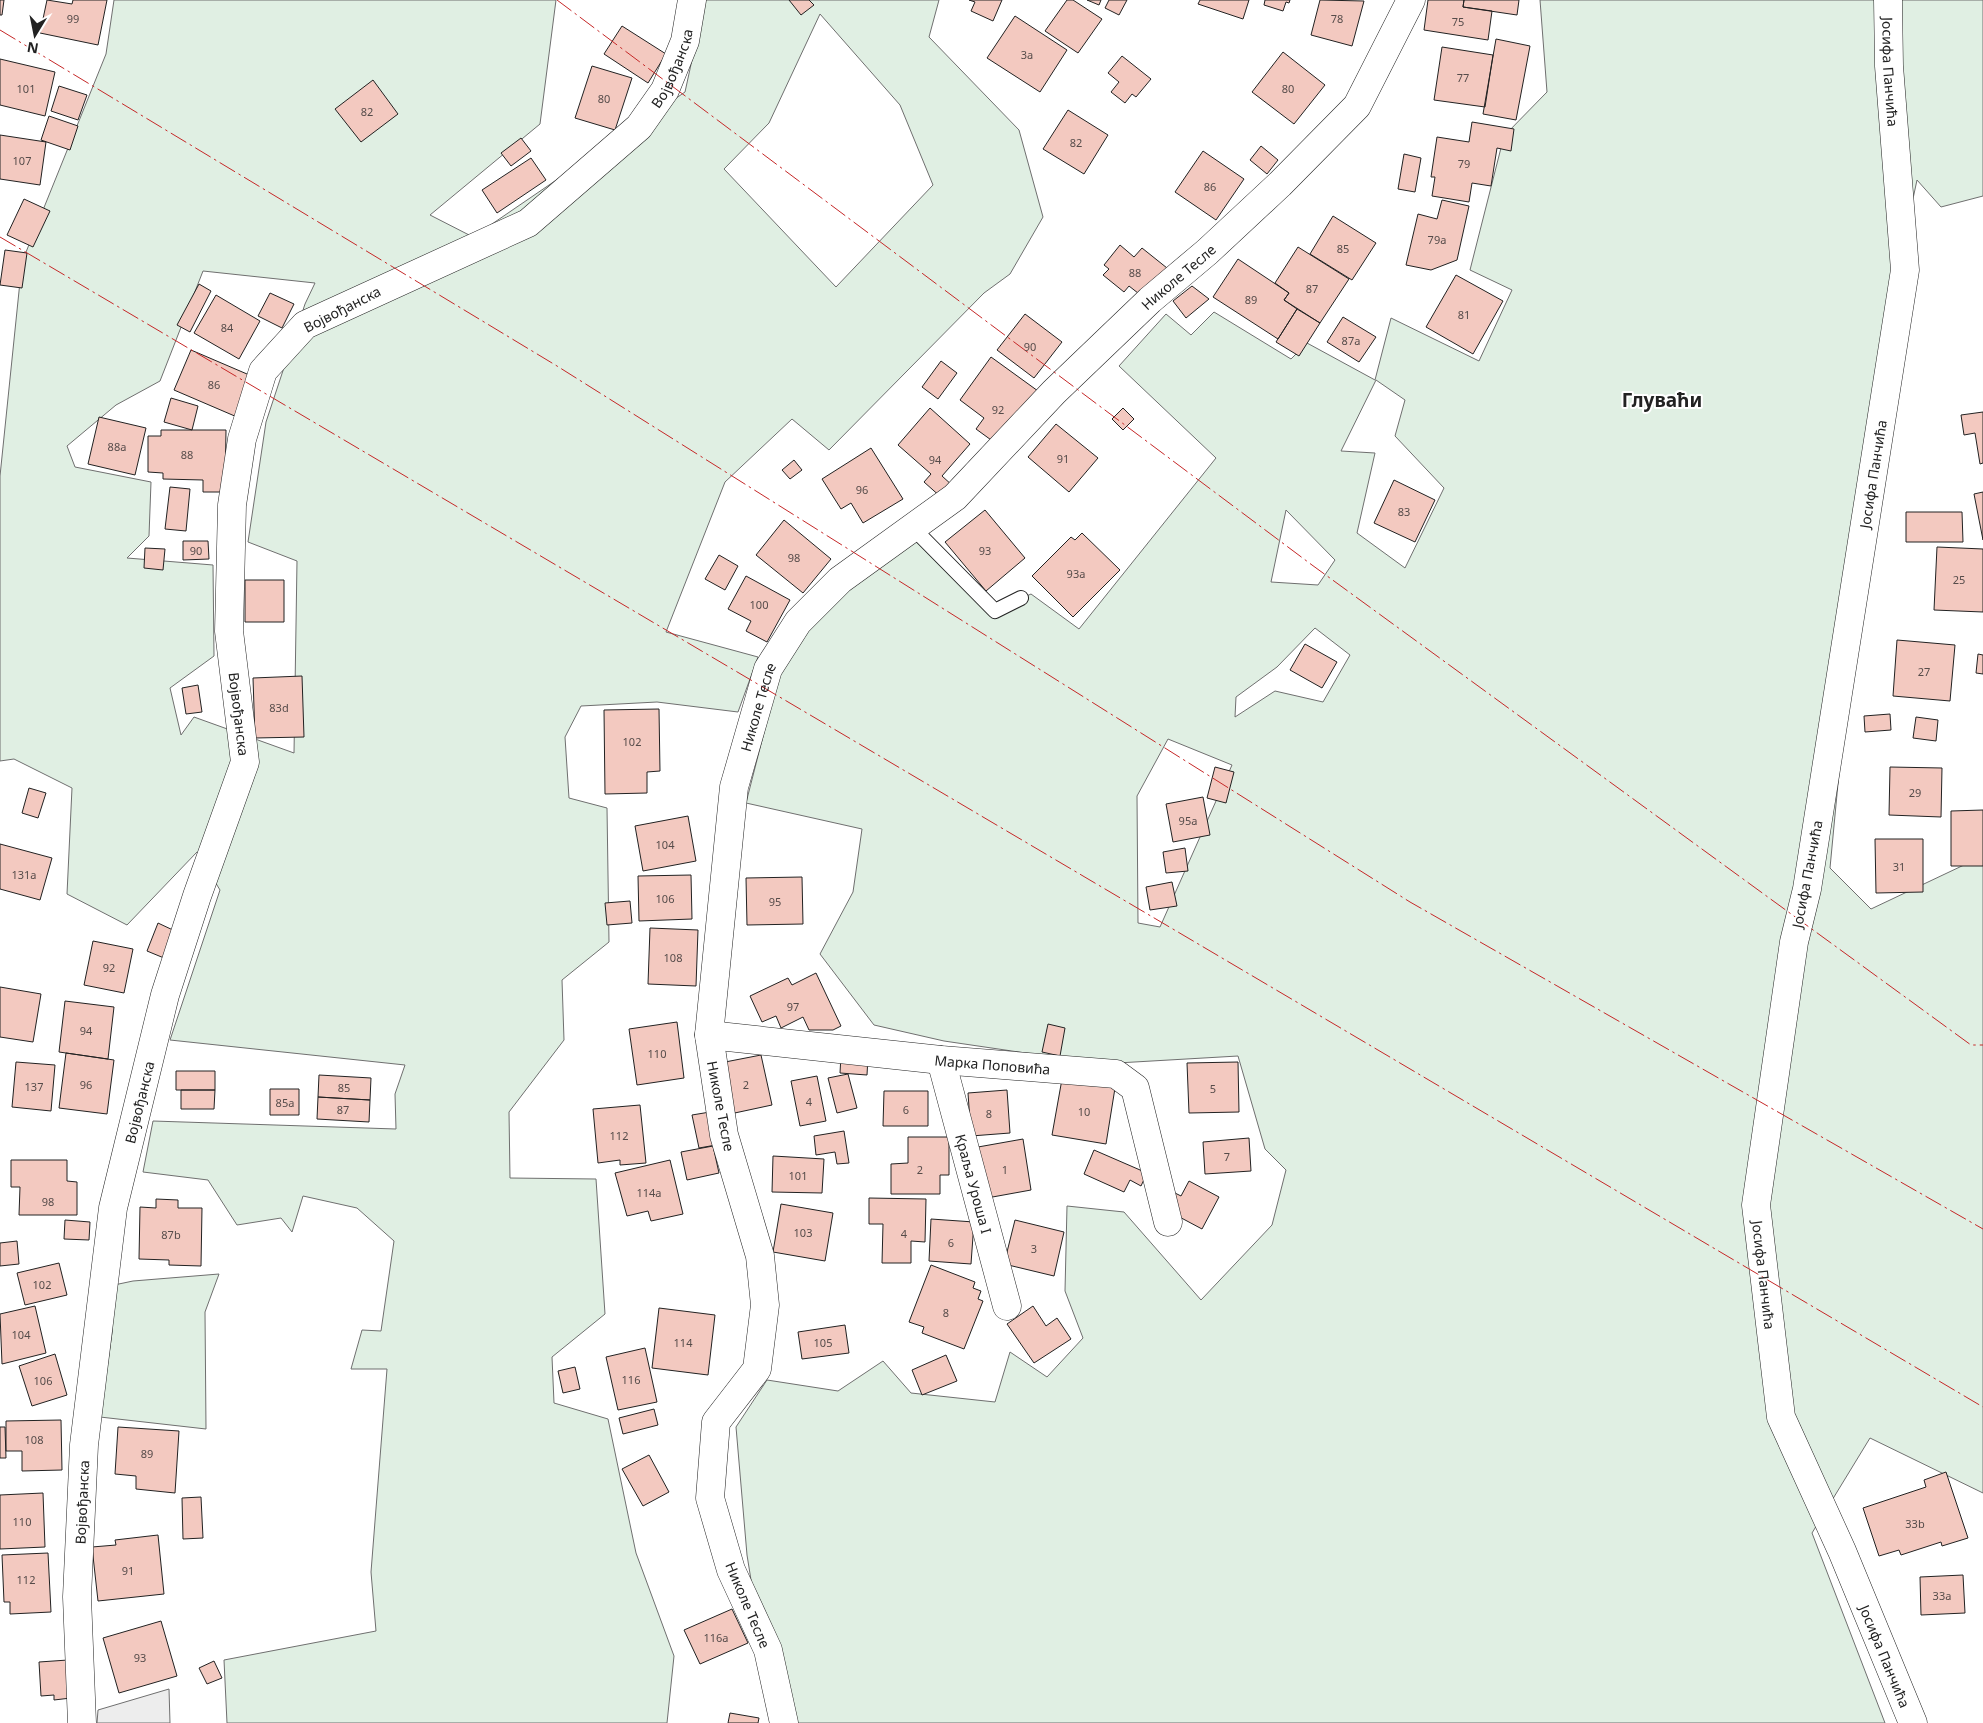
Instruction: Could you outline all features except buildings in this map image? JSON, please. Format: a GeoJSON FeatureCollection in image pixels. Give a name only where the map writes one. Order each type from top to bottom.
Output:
{"type":"FeatureCollection","features":[{"type":"Feature","properties":{"kind":"street","name":"Војвођанска"},"geometry":{"type":"LineString","coordinates":[[82,1723],[77,1597],[84,1446],[112,1208],[165,995],[197,896],[245,762],[229,631],[232,506],[242,439],[263,370],[305,325],[528,223],[639,127],[666,90],[685,41],[692,0]]}},
{"type":"Feature","properties":{"kind":"street","name":"Николе Тесле"},"geometry":{"type":"LineString","coordinates":[[784,1723],[768,1650],[731,1570],[710,1498],[716,1422],[757,1369],[765,1305],[760,1256],[724,1135],[709,1035],[734,787],[768,670],[798,622],[840,580],[955,497],[1054,392],[1150,300],[1207,252],[1272,191],[1357,106],[1411,0]]}},
{"type":"Feature","properties":{"kind":"street","name":"Јосифа Панчића"},"geometry":{"type":"LineString","coordinates":[[1888,0],[1889,66],[1904,270],[1808,879],[1794,942],[1756,1205],[1781,1418],[1842,1551],[1912,1723]]}},
{"type":"Feature","properties":{"kind":"street","name":"Марка Поповића"},"geometry":{"type":"LineString","coordinates":[[709,1035],[941,1060],[1116,1074],[1135,1088],[1168,1222]]}},
{"type":"Feature","properties":{"kind":"street","name":"Краља Уроша I"},"geometry":{"type":"LineString","coordinates":[[941,1060],[1007,1306]]}},
{"type":"Feature","properties":{"kind":"lane"},"geometry":{"type":"LineString","coordinates":[[913,528],[994,611],[1021,598]]}},
{"type":"Feature","properties":{"kind":"green space"},"geometry":{"type":"Polygon","coordinates":[[[114,0],[556,0],[540,124],[430,215],[473,237],[685,92],[705,0],[939,0],[929,37],[1019,130],[1043,217],[1010,274],[984,293],[829,450],[792,419],[725,482],[666,632],[758,657],[738,712],[657,702],[581,706],[565,737],[569,798],[607,808],[609,942],[562,980],[564,1040],[509,1112],[510,1178],[596,1179],[605,1314],[552,1357],[554,1403],[608,1419],[636,1553],[674,1656],[667,1723],[227,1723],[224,1660],[376,1631],[371,1572],[387,1369],[351,1369],[362,1330],[381,1331],[394,1241],[357,1208],[303,1196],[292,1232],[281,1218],[237,1225],[208,1180],[143,1172],[153,1121],[396,1129],[395,1094],[405,1065],[170,1040],[220,890],[197,852],[127,925],[67,894],[72,788],[14,759],[0,761],[0,476],[22,262],[106,54],[114,0]],[[820,14],[769,123],[724,169],[836,287],[933,185],[900,105],[820,14]],[[203,271],[160,381],[116,405],[67,446],[75,467],[151,482],[149,536],[127,558],[213,565],[214,656],[170,688],[181,735],[194,717],[294,753],[297,561],[248,542],[266,422],[305,304],[315,283],[203,271]]]}},
{"type":"Feature","properties":{"kind":"green space"},"geometry":{"type":"Polygon","coordinates":[[[1540,0],[1983,0],[1983,196],[1941,207],[1917,180],[1878,362],[1830,868],[1871,909],[1983,856],[1983,1493],[1870,1438],[1812,1533],[1885,1723],[774,1723],[747,1555],[736,1427],[767,1380],[838,1391],[883,1361],[911,1393],[995,1402],[1010,1352],[1047,1377],[1083,1338],[1065,1291],[1067,1206],[1124,1212],[1201,1300],[1272,1225],[1286,1170],[1265,1149],[1238,1056],[1100,1064],[944,1041],[874,1025],[820,954],[853,892],[862,829],[746,803],[781,666],[819,616],[912,532],[994,611],[1031,594],[1079,629],[1216,458],[1119,366],[1166,314],[1191,335],[1214,312],[1291,359],[1307,343],[1375,380],[1391,318],[1479,361],[1512,290],[1470,270],[1504,136],[1547,92],[1540,0]],[[1376,380],[1341,451],[1375,453],[1357,533],[1405,568],[1444,488],[1395,436],[1405,400],[1376,380]],[[1286,510],[1271,582],[1318,585],[1335,560],[1286,510]],[[1315,628],[1277,667],[1236,697],[1235,717],[1275,691],[1323,702],[1350,655],[1315,628]],[[1168,739],[1137,796],[1138,923],[1160,927],[1232,765],[1168,739]]]}},
{"type":"Feature","properties":{"kind":"green space"},"geometry":{"type":"Polygon","coordinates":[[[219,1274],[205,1312],[206,1429],[100,1417],[112,1333],[114,1285],[133,1281],[219,1274]]]}},
{"type":"Feature","properties":{"kind":"shaded area"},"geometry":{"type":"Polygon","coordinates":[[[169,1689],[170,1723],[97,1723],[98,1710],[169,1689]]]}},
{"type":"Feature","properties":{"kind":"power"},"geometry":{"type":"LineString","coordinates":[[557,0],[1312,565],[1971,1045],[1983,1045]]}},
{"type":"Feature","properties":{"kind":"power"},"geometry":{"type":"LineString","coordinates":[[0,30],[557,366],[1410,902],[1983,1229]]}},
{"type":"Feature","properties":{"kind":"power"},"geometry":{"type":"LineString","coordinates":[[0,237],[1983,1407]]}},
{"type":"Feature","properties":{"kind":"district","name":"Глуваћи"},"geometry":{"type":"Point","coordinates":[1662,400]}}]}
